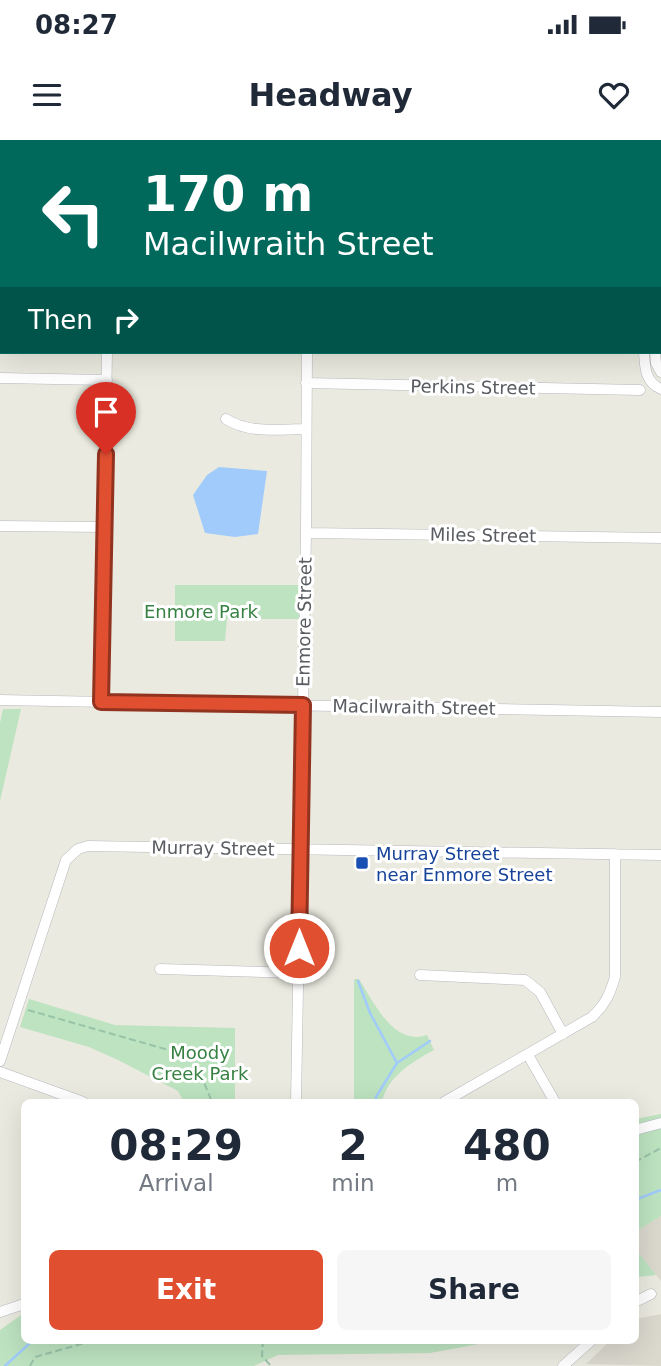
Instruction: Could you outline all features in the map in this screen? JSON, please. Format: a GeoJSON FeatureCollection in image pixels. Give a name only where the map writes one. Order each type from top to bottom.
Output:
{"type":"FeatureCollection","features":[{"type":"Feature","properties":{"kind":"street"},"geometry":{"type":"LineString","coordinates":[[101,702],[107,354]]}},
{"type":"Feature","properties":{"kind":"street","name":"Enmore Street"},"geometry":{"type":"LineString","coordinates":[[296,1099],[307,354]]}},
{"type":"Feature","properties":{"kind":"street"},"geometry":{"type":"LineString","coordinates":[[644,354],[646,374],[651,384],[661,389]]}},
{"type":"Feature","properties":{"kind":"street"},"geometry":{"type":"LineString","coordinates":[[656,354],[657,366],[661,372]]}},
{"type":"Feature","properties":{"kind":"street"},"geometry":{"type":"LineString","coordinates":[[0,379],[107,380]]}},
{"type":"Feature","properties":{"kind":"street","name":"Perkins Street"},"geometry":{"type":"LineString","coordinates":[[306,383],[640,390]]}},
{"type":"Feature","properties":{"kind":"street"},"geometry":{"type":"LineString","coordinates":[[226,419],[249,428],[306,429]]}},
{"type":"Feature","properties":{"kind":"street"},"geometry":{"type":"LineString","coordinates":[[0,526],[105,527]]}},
{"type":"Feature","properties":{"kind":"street","name":"Miles Street"},"geometry":{"type":"LineString","coordinates":[[306,533],[661,538]]}},
{"type":"Feature","properties":{"kind":"street","name":"Macilwraith Street"},"geometry":{"type":"LineString","coordinates":[[0,700],[661,712]]}},
{"type":"Feature","properties":{"kind":"street","name":"Murray Street"},"geometry":{"type":"LineString","coordinates":[[0,1061],[66,860],[78,849],[88,846],[661,855]]}},
{"type":"Feature","properties":{"kind":"street"},"geometry":{"type":"LineString","coordinates":[[449,1099],[592,1017],[603,1007],[615,976],[615,854]]}},
{"type":"Feature","properties":{"kind":"street"},"geometry":{"type":"LineString","coordinates":[[160,970],[299,973]]}},
{"type":"Feature","properties":{"kind":"street"},"geometry":{"type":"LineString","coordinates":[[420,975],[525,980],[540,992],[563,1034]]}},
{"type":"Feature","properties":{"kind":"street"},"geometry":{"type":"LineString","coordinates":[[528,1055],[553,1099]]}},
{"type":"Feature","properties":{"kind":"street"},"geometry":{"type":"LineString","coordinates":[[0,1072],[75,1099]]}},
{"type":"Feature","properties":{"kind":"street"},"geometry":{"type":"LineString","coordinates":[[639,1129],[661,1123]]}},
{"type":"Feature","properties":{"kind":"street"},"geometry":{"type":"LineString","coordinates":[[639,1300],[651,1294]]}},
{"type":"Feature","properties":{"kind":"street"},"geometry":{"type":"LineString","coordinates":[[0,1312],[21,1305]]}},
{"type":"Feature","properties":{"kind":"street"},"geometry":{"type":"LineString","coordinates":[[563,1366],[588,1344]]}},
{"type":"Feature","properties":{"kind":"path"},"geometry":{"type":"LineString","coordinates":[[18,1007],[187,1055],[196,1063],[211,1099]]}},
{"type":"Feature","properties":{"kind":"path"},"geometry":{"type":"LineString","coordinates":[[639,1160],[661,1148]]}},
{"type":"Feature","properties":{"kind":"path"},"geometry":{"type":"LineString","coordinates":[[30,1366],[35,1357],[80,1344]]}},
{"type":"Feature","properties":{"kind":"path"},"geometry":{"type":"LineString","coordinates":[[263,1344],[262,1356],[271,1366]]}},
{"type":"Feature","properties":{"kind":"shaded area"},"geometry":{"type":"Polygon","coordinates":[[[661,1216],[661,1281],[639,1254],[639,1230],[661,1216]]]}},
{"type":"Feature","properties":{"kind":"shaded area"},"geometry":{"type":"Polygon","coordinates":[[[661,1314],[661,1366],[586,1364],[607,1344],[639,1344],[639,1318],[661,1314]]]}},
{"type":"Feature","properties":{"kind":"green space","name":"Enmore Park"},"geometry":{"type":"Polygon","coordinates":[[[175,585],[305,585],[304,619],[227,619],[225,641],[175,641],[175,585]]]}},
{"type":"Feature","properties":{"kind":"green space"},"geometry":{"type":"Polygon","coordinates":[[[3,709],[21,709],[0,801],[0,723],[3,709]]]}},
{"type":"Feature","properties":{"kind":"green space"},"geometry":{"type":"Polygon","coordinates":[[[354,979],[359,979],[386,1020],[404,1034],[415,1037],[427,1035],[434,1050],[395,1077],[383,1099],[354,1099],[354,979]]]}},
{"type":"Feature","properties":{"kind":"green space","name":"Moody Creek Park"},"geometry":{"type":"Polygon","coordinates":[[[29,999],[115,1025],[235,1028],[235,1099],[182,1099],[178,1091],[89,1047],[20,1027],[29,999]]]}},
{"type":"Feature","properties":{"kind":"green space"},"geometry":{"type":"Polygon","coordinates":[[[661,1114],[661,1216],[639,1230],[639,1118],[661,1114]]]}},
{"type":"Feature","properties":{"kind":"green space"},"geometry":{"type":"Polygon","coordinates":[[[639,1253],[656,1275],[639,1277],[639,1253]]]}},
{"type":"Feature","properties":{"kind":"green space"},"geometry":{"type":"Polygon","coordinates":[[[21,1315],[21,1344],[479,1344],[430,1353],[278,1355],[254,1366],[0,1366],[0,1330],[21,1315]]]}},
{"type":"Feature","properties":{"kind":"water"},"geometry":{"type":"Polygon","coordinates":[[[219,467],[267,471],[258,534],[235,537],[205,533],[193,495],[207,475],[219,467]]]}},
{"type":"Feature","properties":{"kind":"waterway"},"geometry":{"type":"LineString","coordinates":[[358,981],[370,1013],[397,1063]]}},
{"type":"Feature","properties":{"kind":"waterway"},"geometry":{"type":"LineString","coordinates":[[376,1099],[397,1063],[430,1041]]}},
{"type":"Feature","properties":{"kind":"waterway"},"geometry":{"type":"LineString","coordinates":[[639,1198],[661,1190]]}},
{"type":"Feature","properties":{"kind":"waterway"},"geometry":{"type":"LineString","coordinates":[[5,1366],[29,1344]]}},
{"type":"Feature","properties":{"kind":"place","name":"Murray Street near Enmore Street"},"geometry":{"type":"Point","coordinates":[362,863]}},
{"type":"Feature","properties":{"kind":"route"},"geometry":{"type":"LineString","coordinates":[[106,454],[101,702],[303,705],[299,948]]}}]}
